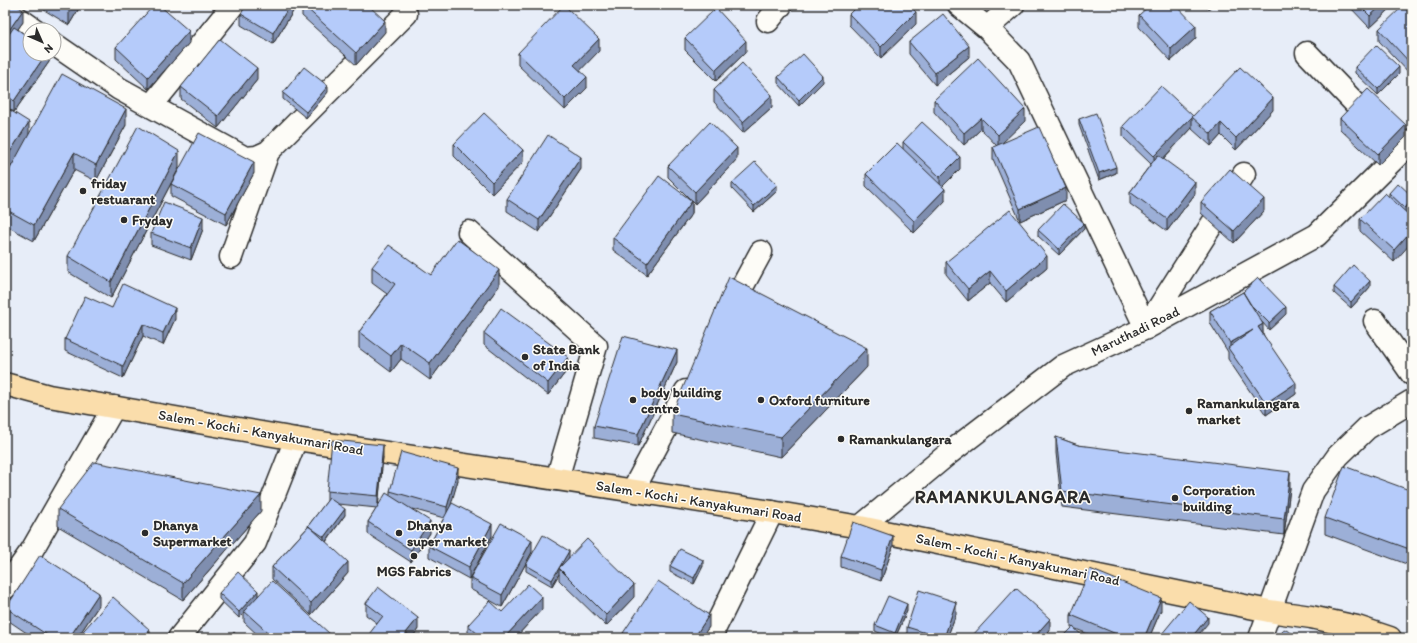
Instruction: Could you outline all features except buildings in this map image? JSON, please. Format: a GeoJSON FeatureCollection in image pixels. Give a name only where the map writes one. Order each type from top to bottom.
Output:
{"type":"FeatureCollection","features":[{"type":"Feature","properties":{"kind":"main road","name":"Salem - Kochi - Kanyakumari Road"},"geometry":{"type":"LineString","coordinates":[[5,384],[49,396],[296,439],[633,490],[860,527],[1269,611],[1311,617],[1357,627],[1390,638]]}},
{"type":"Feature","properties":{"kind":"street"},"geometry":{"type":"LineString","coordinates":[[151,106],[233,5]]}},
{"type":"Feature","properties":{"kind":"street"},"geometry":{"type":"LineString","coordinates":[[959,5],[987,28],[1020,61],[1146,328]]}},
{"type":"Feature","properties":{"kind":"street"},"geometry":{"type":"LineString","coordinates":[[987,28],[1013,5]]}},
{"type":"Feature","properties":{"kind":"street"},"geometry":{"type":"LineString","coordinates":[[5,10],[22,22]]}},
{"type":"Feature","properties":{"kind":"street"},"geometry":{"type":"LineString","coordinates":[[62,50],[118,88],[245,158],[257,157],[268,152],[406,14]]}},
{"type":"Feature","properties":{"kind":"street"},"geometry":{"type":"LineString","coordinates":[[1307,53],[1407,146]]}},
{"type":"Feature","properties":{"kind":"street","name":"Maruthadi Road"},"geometry":{"type":"LineString","coordinates":[[860,527],[948,454],[1063,366],[1146,328],[1317,235],[1407,146]]}},
{"type":"Feature","properties":{"kind":"street"},"geometry":{"type":"LineString","coordinates":[[231,257],[268,152]]}},
{"type":"Feature","properties":{"kind":"street"},"geometry":{"type":"LineString","coordinates":[[1146,328],[1244,174]]}},
{"type":"Feature","properties":{"kind":"street"},"geometry":{"type":"LineString","coordinates":[[470,232],[596,346],[557,479]]}},
{"type":"Feature","properties":{"kind":"street"},"geometry":{"type":"LineString","coordinates":[[719,329],[761,252]]}},
{"type":"Feature","properties":{"kind":"street"},"geometry":{"type":"LineString","coordinates":[[1375,320],[1412,374]]}},
{"type":"Feature","properties":{"kind":"street"},"geometry":{"type":"LineString","coordinates":[[633,490],[697,371]]}},
{"type":"Feature","properties":{"kind":"street"},"geometry":{"type":"LineString","coordinates":[[1260,638],[1313,491],[1338,456],[1367,428],[1412,401]]}},
{"type":"Feature","properties":{"kind":"street"},"geometry":{"type":"LineString","coordinates":[[5,588],[32,550],[114,407]]}},
{"type":"Feature","properties":{"kind":"street"},"geometry":{"type":"LineString","coordinates":[[179,638],[254,543],[296,439]]}},
{"type":"Feature","properties":{"kind":"street"},"geometry":{"type":"LineString","coordinates":[[710,638],[772,512]]}},
{"type":"Feature","properties":{"kind":"place","name":"friday restuarant"},"geometry":{"type":"Point","coordinates":[83,191]}},
{"type":"Feature","properties":{"kind":"place","name":"Fryday"},"geometry":{"type":"Point","coordinates":[124,220]}},
{"type":"Feature","properties":{"kind":"place","name":"State Bank of India"},"geometry":{"type":"Point","coordinates":[525,357]}},
{"type":"Feature","properties":{"kind":"place","name":"body building centre"},"geometry":{"type":"Point","coordinates":[633,400]}},
{"type":"Feature","properties":{"kind":"place","name":"Oxford furniture"},"geometry":{"type":"Point","coordinates":[761,400]}},
{"type":"Feature","properties":{"kind":"place","name":"Ramankulangara market"},"geometry":{"type":"Point","coordinates":[1189,411]}},
{"type":"Feature","properties":{"kind":"place","name":"Ramankulangara"},"geometry":{"type":"Point","coordinates":[841,439]}},
{"type":"Feature","properties":{"kind":"place","name":"Corporation building"},"geometry":{"type":"Point","coordinates":[1175,498]}},
{"type":"Feature","properties":{"kind":"place","name":"Dhanya Supermarket"},"geometry":{"type":"Point","coordinates":[145,533]}},
{"type":"Feature","properties":{"kind":"place","name":"Dhanya super market"},"geometry":{"type":"Point","coordinates":[399,533]}},
{"type":"Feature","properties":{"kind":"place","name":"MGS Fabrics"},"geometry":{"type":"Point","coordinates":[414,556]}},
{"type":"Feature","properties":{"kind":"district","name":"RAMANKULANGARA"},"geometry":{"type":"Point","coordinates":[1003,497]}}]}
